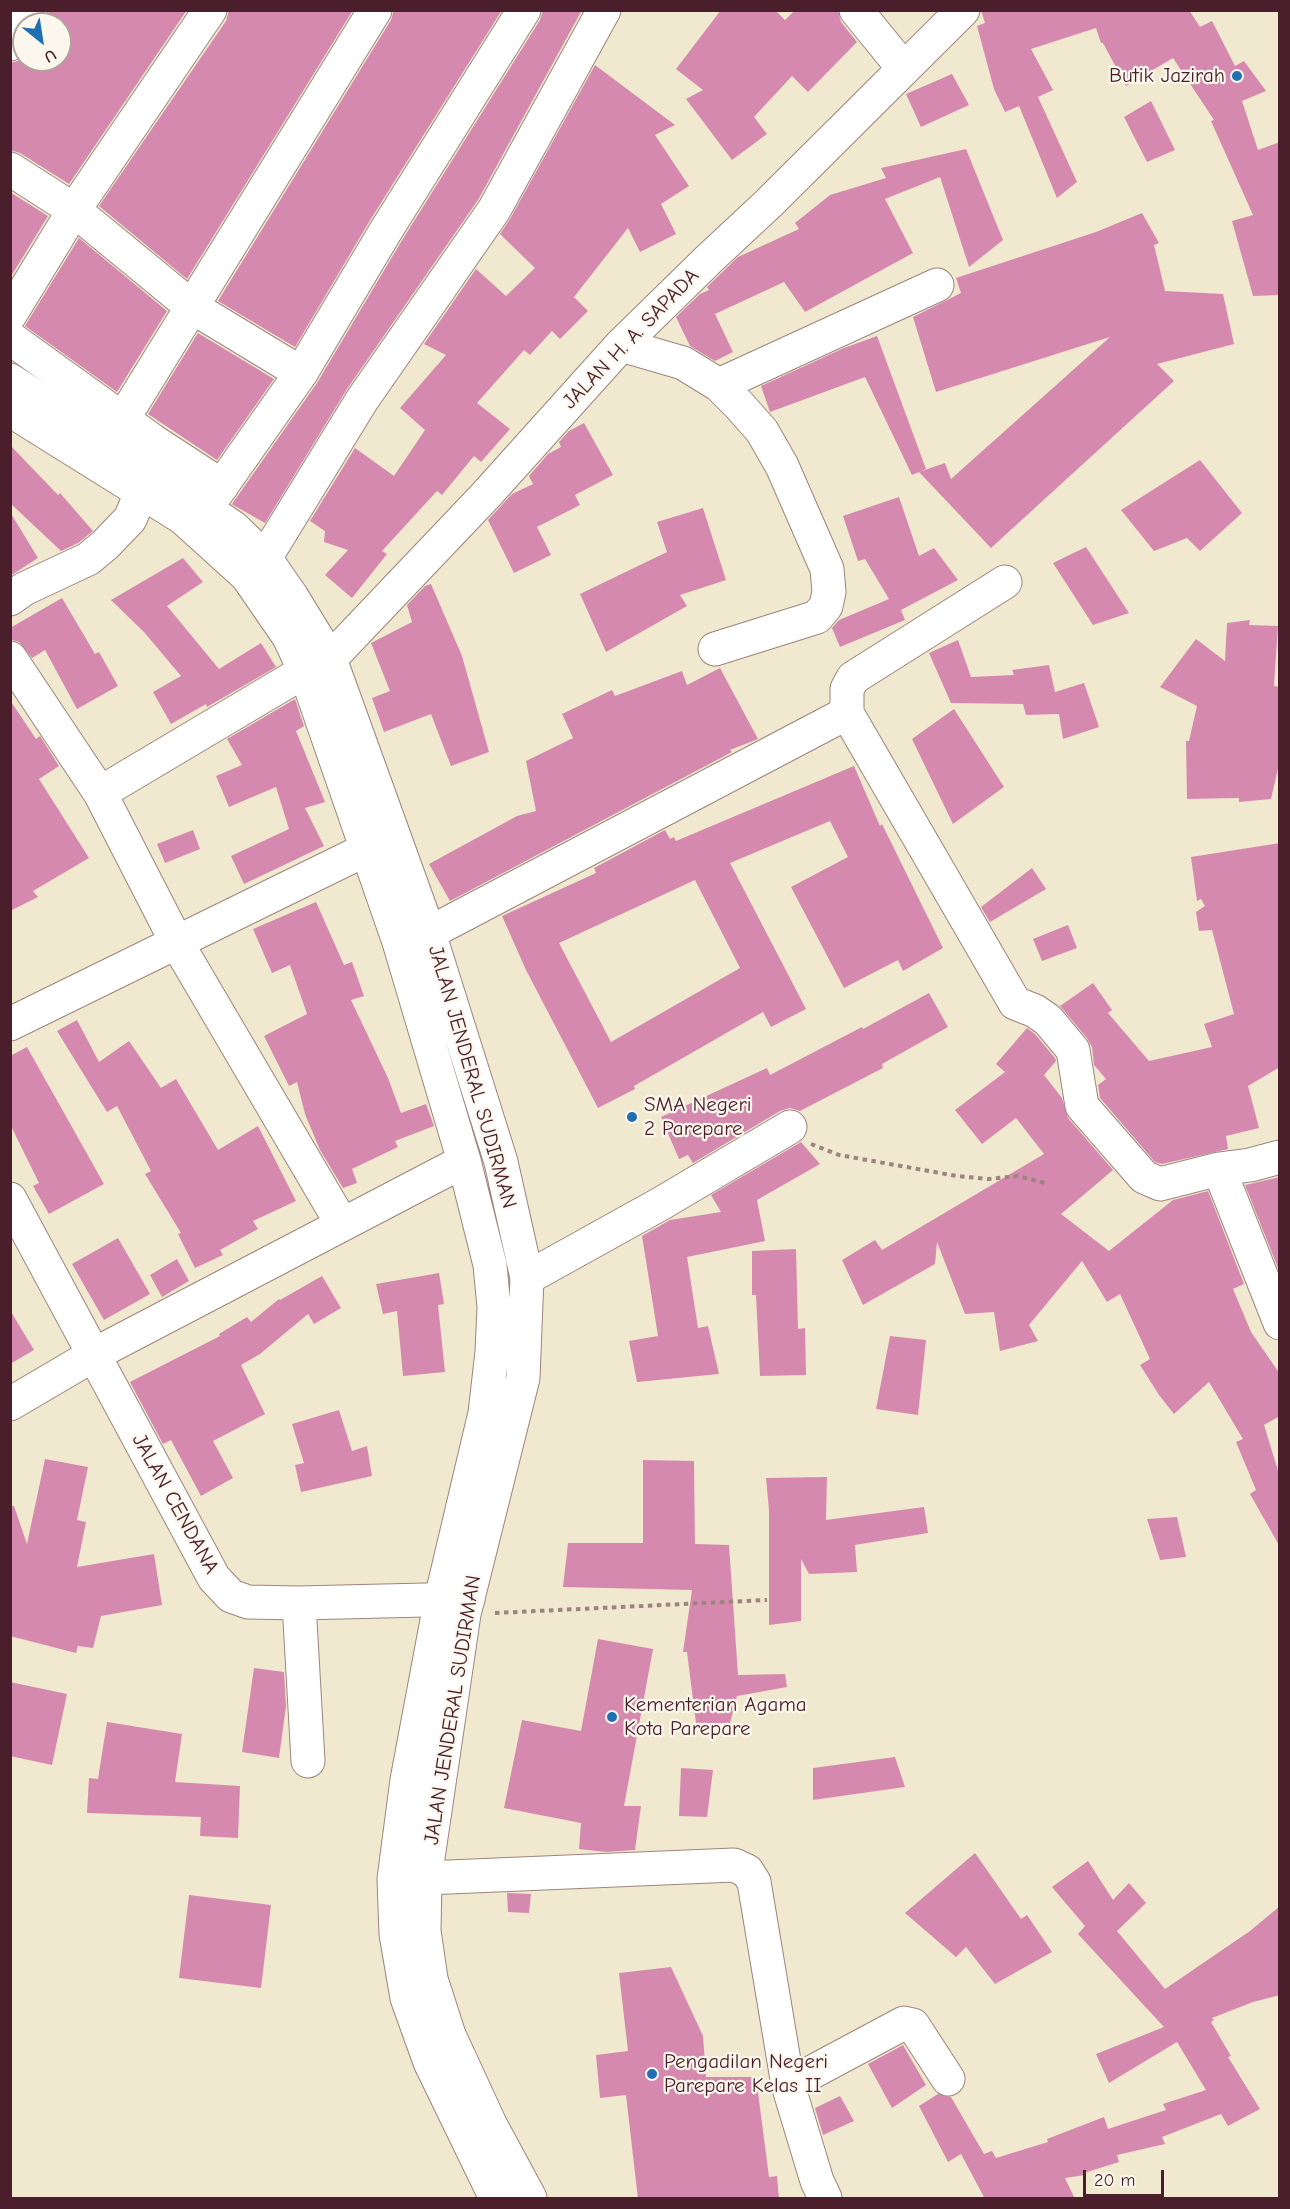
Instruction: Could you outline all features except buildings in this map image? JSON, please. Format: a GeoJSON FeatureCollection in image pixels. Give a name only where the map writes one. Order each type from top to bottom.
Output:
{"type":"FeatureCollection","features":[{"type":"Feature","properties":{"kind":"street"},"geometry":{"type":"LineString","coordinates":[[10,44],[31,10]]}},
{"type":"Feature","properties":{"kind":"street"},"geometry":{"type":"LineString","coordinates":[[10,315],[75,210],[210,10]]}},
{"type":"Feature","properties":{"kind":"street"},"geometry":{"type":"LineString","coordinates":[[10,338],[116,431],[182,320],[375,10]]}},
{"type":"Feature","properties":{"kind":"street"},"geometry":{"type":"LineString","coordinates":[[214,497],[301,373],[385,232],[524,10]]}},
{"type":"Feature","properties":{"kind":"street"},"geometry":{"type":"LineString","coordinates":[[265,558],[362,400],[494,210],[604,10]]}},
{"type":"Feature","properties":{"kind":"street"},"geometry":{"type":"LineString","coordinates":[[856,10],[904,69]]}},
{"type":"Feature","properties":{"kind":"street","name":"JALAN H. A. SAPADA"},"geometry":{"type":"LineString","coordinates":[[100,793],[317,665],[486,495],[621,345],[769,203],[963,10]]}},
{"type":"Feature","properties":{"kind":"street"},"geometry":{"type":"LineString","coordinates":[[10,169],[75,210],[192,307],[301,373]]}},
{"type":"Feature","properties":{"kind":"street"},"geometry":{"type":"LineString","coordinates":[[719,385],[938,285]]}},
{"type":"Feature","properties":{"kind":"street"},"geometry":{"type":"LineString","coordinates":[[621,345],[683,363],[719,385],[762,431],[782,466],[827,569],[830,592],[826,606],[817,617],[715,649]]}},
{"type":"Feature","properties":{"kind":"street","name":"JALAN JENDERAL SUDIRMAN"},"geometry":{"type":"LineString","coordinates":[[10,380],[116,431],[214,497],[234,528],[265,558],[292,597],[414,937],[501,1162],[527,1278],[523,1378],[407,1780],[394,1879],[410,1932],[431,1979],[449,2035],[490,2124],[530,2199]]}},
{"type":"Feature","properties":{"kind":"street","name":"JALAN JENDERAL SUDIRMAN"},"geometry":{"type":"LineString","coordinates":[[10,410],[183,518],[247,576],[289,637],[317,665],[366,849],[414,937],[464,1161],[490,1265],[494,1306],[492,1352],[485,1413],[458,1604],[425,1878],[410,1932],[407,1998],[430,2062],[496,2199]]}},
{"type":"Feature","properties":{"kind":"street"},"geometry":{"type":"LineString","coordinates":[[10,599],[88,559],[130,519],[142,491]]}},
{"type":"Feature","properties":{"kind":"street"},"geometry":{"type":"LineString","coordinates":[[1005,582],[852,678],[847,689],[847,713],[1015,1003],[1035,1011],[1048,1020],[1073,1050],[1082,1106],[1144,1177],[1160,1184],[1280,1157]]}},
{"type":"Feature","properties":{"kind":"street"},"geometry":{"type":"LineString","coordinates":[[10,658],[100,793],[177,943],[342,1224]]}},
{"type":"Feature","properties":{"kind":"street"},"geometry":{"type":"LineString","coordinates":[[414,937],[847,713]]}},
{"type":"Feature","properties":{"kind":"street"},"geometry":{"type":"LineString","coordinates":[[10,1024],[366,849]]}},
{"type":"Feature","properties":{"kind":"street"},"geometry":{"type":"LineString","coordinates":[[527,1278],[662,1203],[790,1127]]}},
{"type":"Feature","properties":{"kind":"street"},"geometry":{"type":"LineString","coordinates":[[10,1404],[95,1354],[464,1161]]}},
{"type":"Feature","properties":{"kind":"street"},"geometry":{"type":"LineString","coordinates":[[1219,1169],[1280,1323]]}},
{"type":"Feature","properties":{"kind":"street","name":"JALAN CENDANA"},"geometry":{"type":"LineString","coordinates":[[10,1199],[214,1578],[231,1596],[248,1602],[458,1604]]}},
{"type":"Feature","properties":{"kind":"street"},"geometry":{"type":"LineString","coordinates":[[299,1603],[308,1761]]}},
{"type":"Feature","properties":{"kind":"street"},"geometry":{"type":"LineString","coordinates":[[425,1878],[734,1865],[747,1871],[754,1882],[788,2085],[817,2181],[825,2199]]}},
{"type":"Feature","properties":{"kind":"street"},"geometry":{"type":"LineString","coordinates":[[788,2085],[904,2023],[913,2025],[948,2079]]}},
{"type":"Feature","properties":{"kind":"path"},"geometry":{"type":"LineString","coordinates":[[790,1127],[817,1148],[839,1155],[957,1176],[988,1179],[1018,1176],[1045,1183]]}},
{"type":"Feature","properties":{"kind":"path"},"geometry":{"type":"LineString","coordinates":[[458,1604],[767,1600]]}},
{"type":"Feature","properties":{"kind":"place","name":"Butik Jazirah"},"geometry":{"type":"Point","coordinates":[1237,76]}},
{"type":"Feature","properties":{"kind":"place","name":"SMA Negeri 2 Parepare"},"geometry":{"type":"Point","coordinates":[632,1117]}},
{"type":"Feature","properties":{"kind":"place","name":"Kementerian Agama Kota Parepare"},"geometry":{"type":"Point","coordinates":[612,1717]}},
{"type":"Feature","properties":{"kind":"place","name":"Pengadilan Negeri Parepare Kelas II"},"geometry":{"type":"Point","coordinates":[652,2074]}}]}
